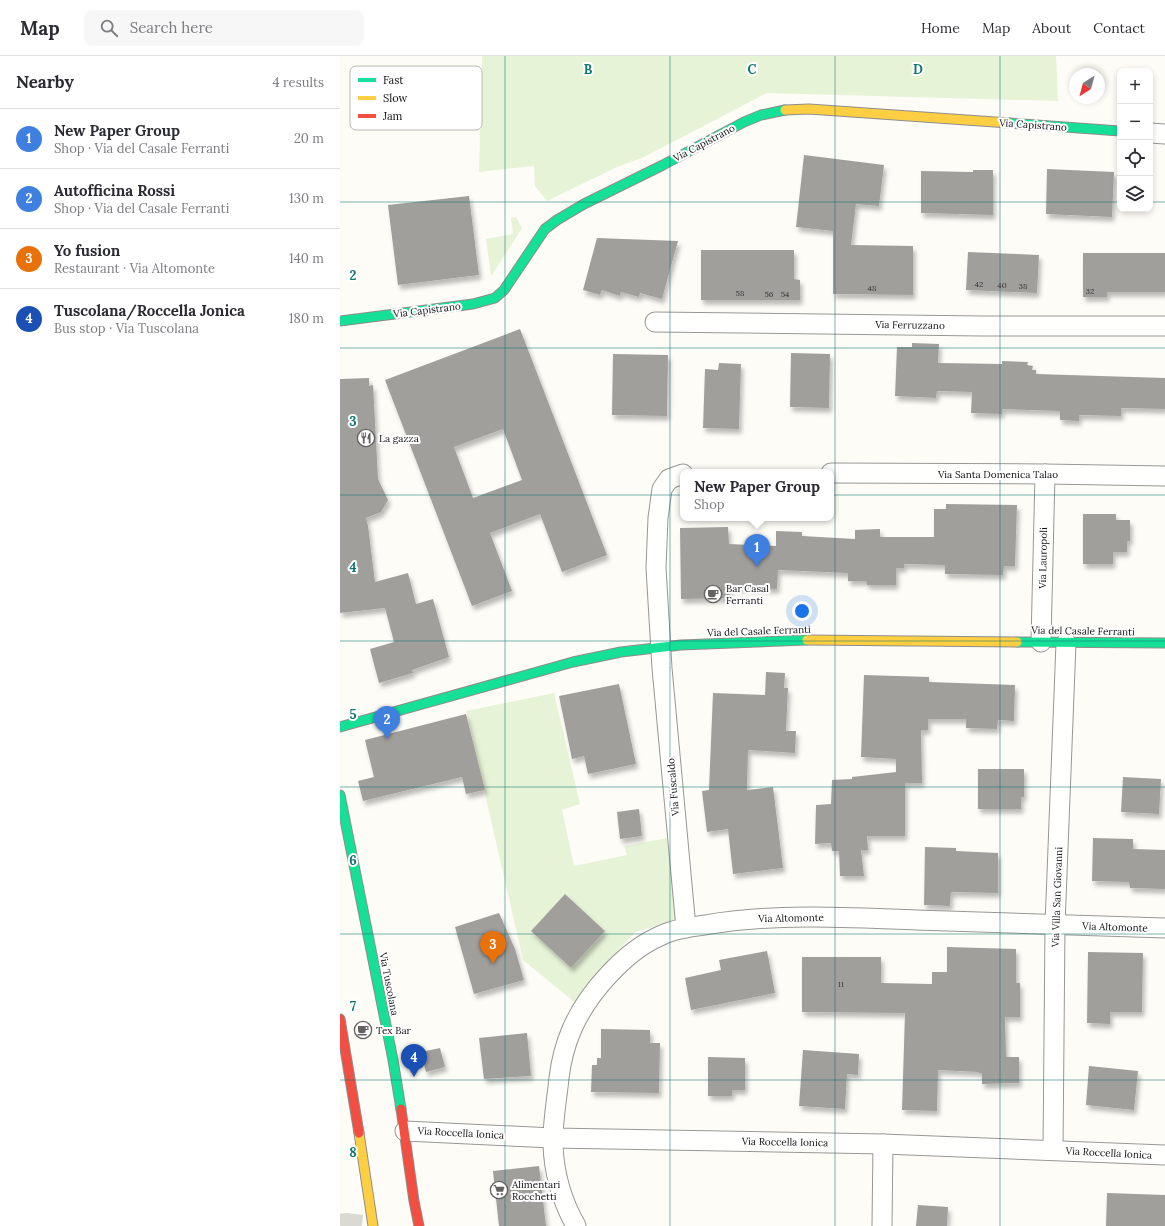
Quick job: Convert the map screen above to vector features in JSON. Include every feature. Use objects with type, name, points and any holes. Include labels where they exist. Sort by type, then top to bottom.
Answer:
[{"type":"street","name":"Via Capistrano","points":[[340,320],[468,305],[495,298],[504,290],[545,229],[554,222],[579,207],[654,170],[742,123],[776,111],[809,109],[1117,131]]},
{"type":"street","points":[[1153,133],[1165,134]]},
{"type":"street","name":"Via Ferruzzano","points":[[655,322],[982,326],[1165,326]]},
{"type":"street","name":"Via Santa Domenica Talao","points":[[834,474],[1045,474],[1165,476]]},
{"type":"street","name":"Via Lauropoli","points":[[1041,642],[1045,474]]},
{"type":"street","points":[[661,646],[656,568],[660,496],[662,490],[670,479],[680,475]]},
{"type":"street","name":"Via del Casale Ferranti","points":[[340,727],[573,662],[621,652],[661,646],[800,640],[1165,644]]},
{"type":"street","name":"Via Villa San Giovanni","points":[[1053,1150],[1055,925],[1066,643]]},
{"type":"street","name":"Via Fuscaldo","points":[[661,646],[686,928]]},
{"type":"street","name":"Via Tuscolana","points":[[340,795],[393,1060],[419,1226]]},
{"type":"street","name":"Via Altomonte","points":[[576,1226],[563,1198],[558,1180],[553,1138],[563,1054],[572,1030],[589,999],[623,960],[657,937],[676,930],[722,922],[800,917],[1165,928]]},
{"type":"street","points":[[340,1019],[373,1226]]},
{"type":"street","name":"Via Roccella Ionica","points":[[405,1131],[553,1138],[883,1144],[1165,1155]]},
{"type":"street","points":[[882,1226],[883,1144]]},
{"type":"green space","points":[[482,56],[1056,56],[1058,101],[767,93],[644,157],[617,167],[547,201],[535,186],[534,166],[479,172],[480,130],[482,130]]},
{"type":"green space","points":[[516,217],[522,228],[491,275],[486,239],[513,234],[511,218]]},
{"type":"green space","points":[[554,693],[580,804],[562,810],[574,866],[627,855],[624,846],[667,838],[678,920],[635,932],[615,954],[578,1005],[523,960],[466,711]],"holes":[[[565,894],[605,931],[571,968],[531,931]]]},
{"type":"building","points":[[804,155],[884,165],[879,206],[856,204],[851,245],[913,246],[913,295],[833,294],[833,231],[796,227]]},
{"type":"building","points":[[1047,169],[1114,172],[1112,217],[1046,214]]},
{"type":"building","points":[[973,170],[993,170],[993,215],[921,213],[921,171],[973,172]]},
{"type":"building","points":[[469,196],[479,275],[398,285],[388,205]]},
{"type":"building","points":[[597,238],[678,241],[662,299],[640,293],[639,297],[621,292],[620,296],[602,290],[600,295],[583,290]]},
{"type":"building","points":[[701,250],[794,250],[794,279],[800,280],[800,300],[701,300]]},
{"type":"building","points":[[968,252],[1039,255],[1037,293],[966,290]]},
{"type":"building","points":[[1083,253],[1165,253],[1165,292],[1107,292],[1107,297],[1083,297]]},
{"type":"building","points":[[520,329],[607,555],[562,572],[540,514],[490,533],[512,591],[472,606],[385,380]],"holes":[[[503,429],[522,480],[473,498],[454,447]]]},
{"type":"building","points":[[912,343],[939,344],[938,363],[1002,364],[1002,361],[1028,362],[1027,365],[1033,366],[1032,370],[1036,370],[1036,374],[1165,378],[1165,409],[1121,408],[1121,416],[1079,415],[1079,421],[1060,420],[1060,411],[1002,409],[1002,414],[971,413],[972,392],[937,391],[936,398],[895,396],[897,347],[912,347]]},
{"type":"building","points":[[791,353],[830,354],[829,408],[790,407]]},
{"type":"building","points":[[613,354],[668,355],[667,416],[612,415]]},
{"type":"building","points":[[719,363],[741,364],[739,429],[703,428],[705,369],[718,370]]},
{"type":"building","points":[[369,378],[369,386],[373,385],[378,479],[388,500],[381,512],[366,518],[375,582],[408,573],[416,604],[433,599],[449,657],[412,670],[413,673],[379,683],[370,649],[394,642],[385,608],[340,613],[340,379]]},
{"type":"building","points":[[946,504],[1017,505],[1015,566],[1004,566],[1003,575],[945,574],[945,565],[904,564],[904,568],[896,568],[896,585],[867,585],[866,581],[848,581],[848,573],[778,570],[777,589],[729,587],[730,598],[681,599],[680,528],[728,527],[729,544],[776,546],[776,531],[802,532],[802,536],[855,539],[855,530],[880,529],[880,537],[934,537],[934,509],[946,509]]},
{"type":"building","points":[[1083,514],[1116,514],[1116,520],[1130,520],[1130,541],[1127,541],[1127,552],[1113,552],[1113,564],[1083,564]]},
{"type":"building","points":[[766,672],[785,673],[784,688],[788,688],[786,731],[796,731],[795,753],[748,750],[747,790],[773,787],[783,868],[733,874],[728,829],[707,832],[702,791],[709,790],[713,693],[765,695]]},
{"type":"building","points":[[864,675],[929,677],[929,682],[1015,685],[1014,721],[998,720],[997,729],[966,728],[966,719],[928,719],[928,730],[921,730],[922,783],[905,783],[905,836],[867,836],[868,850],[861,850],[864,876],[840,876],[839,851],[832,851],[831,843],[815,844],[816,805],[831,804],[832,780],[852,779],[852,777],[896,772],[896,759],[861,757]]},
{"type":"building","points":[[619,684],[636,764],[588,774],[584,756],[572,759],[559,696]]},
{"type":"building","points":[[466,714],[485,790],[466,794],[462,777],[363,801],[358,781],[374,777],[365,740]]},
{"type":"building","points":[[978,769],[1024,769],[1024,797],[1021,797],[1021,809],[978,809]]},
{"type":"building","points":[[1123,777],[1161,779],[1159,814],[1121,812]]},
{"type":"building","points":[[639,809],[642,836],[620,839],[617,812]]},
{"type":"building","points":[[1093,838],[1133,839],[1133,849],[1165,850],[1165,889],[1130,888],[1129,882],[1092,881]]},
{"type":"building","points":[[925,847],[956,848],[956,851],[998,853],[998,893],[951,892],[950,906],[924,905]]},
{"type":"building","points":[[565,894],[605,931],[571,968],[531,931]]},
{"type":"building","points":[[499,913],[515,949],[524,980],[474,994],[455,927]]},
{"type":"building","points":[[947,947],[1016,949],[1016,983],[1020,983],[1020,1017],[1005,1017],[1006,1057],[1019,1057],[1019,1083],[982,1084],[982,1073],[979,1072],[938,1070],[937,1111],[902,1110],[905,1013],[802,1012],[802,957],[881,957],[881,983],[932,984],[932,972],[947,972]]},
{"type":"building","points":[[767,951],[775,993],[691,1010],[685,978],[721,970],[719,960]]},
{"type":"building","points":[[1088,952],[1143,953],[1142,1012],[1110,1012],[1110,1024],[1087,1023]]},
{"type":"building","points":[[601,1029],[650,1030],[650,1043],[660,1043],[659,1093],[591,1092],[592,1065],[597,1065],[597,1058],[601,1058]]},
{"type":"building","points":[[527,1033],[531,1076],[484,1079],[479,1038]]},
{"type":"building","points":[[440,1048],[445,1067],[426,1072],[421,1052]]},
{"type":"building","points":[[803,1050],[859,1054],[858,1075],[847,1074],[845,1109],[799,1106]]},
{"type":"building","points":[[708,1057],[745,1058],[745,1090],[732,1090],[732,1096],[708,1096]]},
{"type":"building","points":[[1089,1066],[1138,1071],[1134,1110],[1086,1105]]},
{"type":"building","points":[[539,1166],[546,1226],[499,1226],[493,1171]]},
{"type":"building","points":[[1107,1193],[1165,1195],[1165,1226],[1106,1226]]},
{"type":"building","points":[[918,1205],[948,1207],[947,1226],[916,1226]]},
{"type":"tunnel","points":[[340,1225],[346,1224],[362,1226]]},
{"type":"traffic: fast","points":[[340,321],[473,304],[495,298],[504,290],[545,229],[557,220],[584,204],[663,165],[744,122],[761,115],[785,110]]},
{"type":"traffic: fast","points":[[1009,123],[1117,131]]},
{"type":"traffic: fast","points":[[340,727],[573,662],[621,652],[681,645],[807,640]]},
{"type":"traffic: fast","points":[[1017,642],[1165,643]]},
{"type":"traffic: fast","points":[[340,795],[393,1060],[401,1109]]},
{"type":"traffic: slow","points":[[785,110],[809,109],[1009,123]]},
{"type":"traffic: slow","points":[[807,640],[1017,642]]},
{"type":"traffic: slow","points":[[359,1133],[373,1226]]},
{"type":"traffic: jam","points":[[340,1019],[359,1133]]},
{"type":"traffic: jam","points":[[401,1109],[419,1226]]},
{"type":"place","name":"La gazza","points":[[366,438]]},
{"type":"place","name":"New Paper Group","points":[[757,567]]},
{"type":"place","name":"Bar Casal Ferranti","points":[[713,594]]},
{"type":"place","name":"Autofficina Rossi","points":[[387,739]]},
{"type":"place","name":"Yo fusion","points":[[493,964]]},
{"type":"place","name":"Tex Bar","points":[[363,1030]]},
{"type":"place","name":"Tuscolana/Roccella Jonica","points":[[414,1077]]},
{"type":"place","name":"Alimentari Rocchetti","points":[[499,1190]]}]
